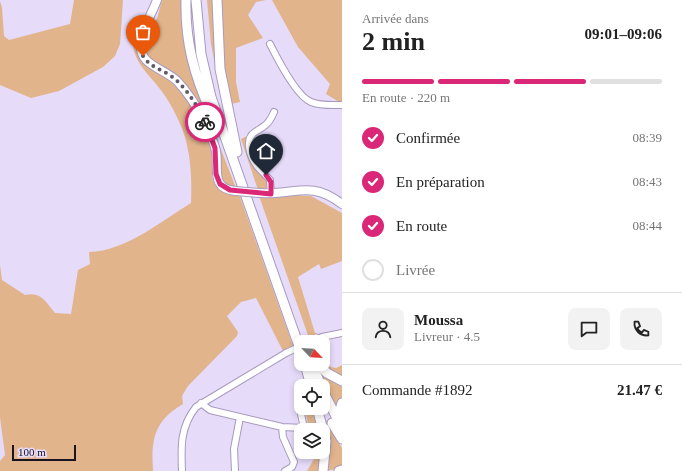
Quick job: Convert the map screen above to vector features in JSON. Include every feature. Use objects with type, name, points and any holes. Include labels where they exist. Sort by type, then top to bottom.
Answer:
[{"type":"highway","points":[[186,0],[187,40],[194,71],[235,157]]},
{"type":"highway","points":[[196,0],[199,38],[204,70],[216,110],[303,335]]},
{"type":"highway","points":[[202,0],[204,34],[213,82],[235,157],[295,335]]},
{"type":"highway","points":[[217,0],[220,69],[235,157]]},
{"type":"highway","points":[[325,371],[342,381]]},
{"type":"highway","points":[[342,403],[340,410],[342,418]]},
{"type":"highway","points":[[330,405],[342,428]]},
{"type":"highway","points":[[319,415],[326,441],[324,471]]},
{"type":"highway","points":[[328,415],[342,439]]},
{"type":"main road","points":[[157,0],[142,35],[142,53],[150,64],[170,75],[197,108],[215,148],[217,180],[225,188],[236,191],[271,194],[310,190],[326,194],[342,204]]},
{"type":"street","points":[[270,44],[296,88],[304,98],[319,104],[342,105]]},
{"type":"street","points":[[271,194],[270,180],[255,164],[250,153],[249,142],[251,135],[268,124],[274,112]]},
{"type":"street","points":[[330,336],[342,333]]},
{"type":"street","points":[[182,471],[181,441],[190,415],[201,403],[294,349]]},
{"type":"street","points":[[201,403],[208,409],[282,427],[304,428],[301,415]]},
{"type":"street","points":[[234,471],[235,442],[240,417]]},
{"type":"street","points":[[282,427],[284,437],[294,462],[293,466],[285,471]]},
{"type":"shaded area","points":[[74,0],[123,0],[120,44],[115,56],[103,67],[59,91],[31,98],[0,85],[0,1],[4,36],[9,40],[70,24]]},
{"type":"shaded area","points":[[162,0],[183,0],[188,60],[192,75],[236,188],[227,184],[221,177],[220,154],[175,74],[164,67],[158,67],[147,57],[143,42],[150,25],[157,19]]},
{"type":"shaded area","points":[[207,0],[215,0],[218,80],[211,44]]},
{"type":"shaded area","points":[[220,0],[266,0],[256,2],[248,15],[263,38],[236,48],[236,82],[240,102],[231,104],[224,72]]},
{"type":"shaded area","points":[[272,0],[342,0],[342,102],[339,102],[326,94],[330,84],[298,47]]},
{"type":"shaded area","points":[[136,24],[140,24],[138,32],[138,49],[172,83],[192,107],[207,134],[213,154],[212,178],[216,186],[221,190],[239,194],[293,346],[283,351],[256,298],[241,302],[227,316],[238,332],[237,336],[188,386],[182,396],[183,404],[173,410],[160,424],[154,440],[153,471],[0,471],[0,461],[5,455],[0,417],[0,265],[2,280],[25,295],[31,294],[43,298],[55,313],[71,314],[78,270],[90,264],[89,252],[116,247],[129,241],[155,227],[191,203],[190,167],[186,140],[179,121],[169,102],[137,59],[134,52],[133,43]]},
{"type":"shaded area","points":[[247,136],[247,144],[267,180],[267,187],[264,190],[258,190],[241,139]]},
{"type":"shaded area","points":[[290,195],[311,196],[342,213],[342,261],[321,269],[319,264],[298,277],[315,333],[318,333],[314,335],[308,335],[259,196],[272,197]]},
{"type":"shaded area","points":[[342,365],[342,377],[330,371],[330,366],[336,368]]},
{"type":"shaded area","points":[[320,372],[342,383],[342,399],[337,410],[330,394],[330,379],[323,379]]},
{"type":"shaded area","points":[[306,415],[315,415],[318,423],[308,423]]},
{"type":"shaded area","points":[[320,415],[323,415],[328,423],[320,423]]},
{"type":"shaded area","points":[[330,427],[342,448],[342,468],[325,471],[324,459],[330,459]]},
{"type":"shaded area","points":[[314,459],[322,459],[320,471],[307,471]]},
{"type":"way so far","points":[[143,56],[147,62],[170,75],[178,83],[197,108],[205,122]]},
{"type":"route","points":[[205,122],[216,151],[216,177],[222,186],[230,190],[271,194],[271,182],[266,175]]}]
